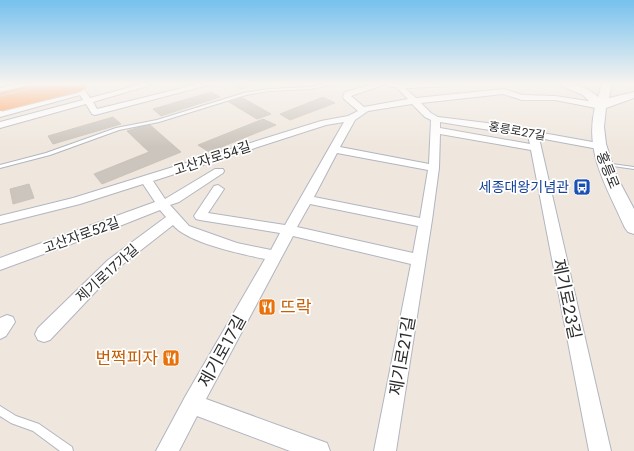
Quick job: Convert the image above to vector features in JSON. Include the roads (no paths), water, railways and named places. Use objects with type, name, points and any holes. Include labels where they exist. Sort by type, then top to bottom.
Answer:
[{"type":"highway","points":[[0,110],[23,105]]},
{"type":"main road","name":"홍릉로","points":[[601,106],[597,121],[598,146],[603,163],[634,228]]},
{"type":"street","points":[[0,110],[2,125],[51,105]]},
{"type":"street","points":[[91,105],[95,112],[123,105]]},
{"type":"street","points":[[351,105],[357,114]]},
{"type":"street","name":"고산자로54길","points":[[0,220],[76,201],[386,105]]},
{"type":"street","points":[[418,105],[436,124],[534,141]]},
{"type":"street","name":"고산자로54길","points":[[596,105],[601,106]]},
{"type":"street","name":"제기로17길","points":[[166,451],[333,149],[357,114]]},
{"type":"street","name":"제기로21길","points":[[385,451],[434,168],[436,124]]},
{"type":"street","name":"홍릉로27길","points":[[534,141],[598,146]]},
{"type":"street","name":"제기로23길","points":[[534,141],[600,451]]},
{"type":"street","points":[[333,149],[434,168]]},
{"type":"street","name":"고산자로52길","points":[[0,264],[107,226],[175,199],[219,171]]},
{"type":"street","points":[[146,180],[162,204],[184,229],[235,248],[274,256]]},
{"type":"street","points":[[218,189],[200,216],[288,230],[419,260]]},
{"type":"street","points":[[306,199],[425,223]]},
{"type":"street","name":"제기로17가길","points":[[44,334],[114,264],[175,217]]},
{"type":"street","points":[[192,404],[319,451]]},
{"type":"lane","points":[[0,167],[43,156],[118,129],[168,118],[210,105]]},
{"type":"lane","points":[[603,163],[634,168]]},
{"type":"lane","points":[[0,411],[14,420],[36,427],[68,451]]},
{"type":"place","name":"세종대왕기념관","points":[[582,187]]},
{"type":"place","name":"뜨락","points":[[267,307]]},
{"type":"place","name":"번쩍피자","points":[[171,358]]}]
